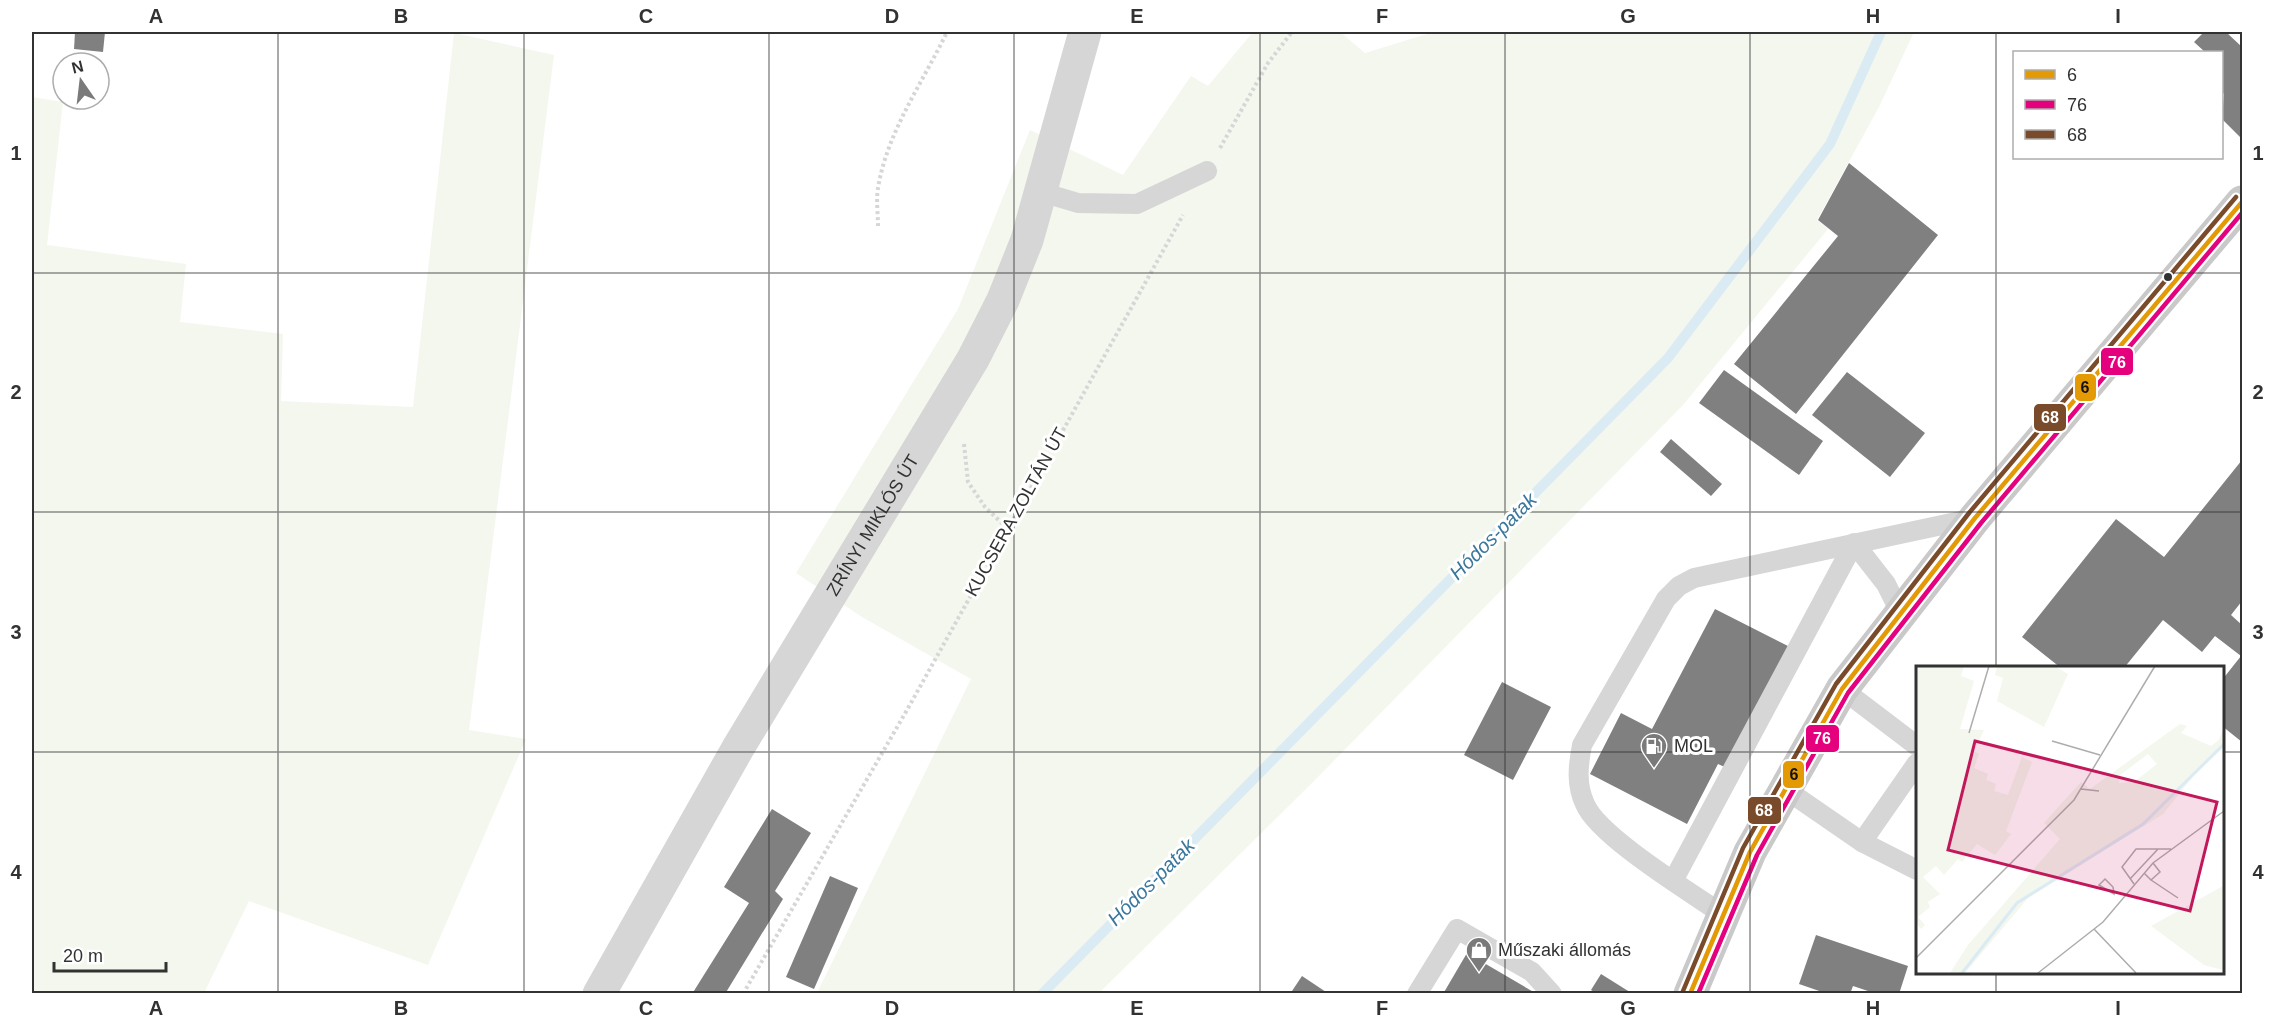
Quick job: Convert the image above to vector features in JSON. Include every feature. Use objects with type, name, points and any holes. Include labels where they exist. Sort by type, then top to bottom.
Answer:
[{"type":"main road","points":[[1690,993],[1750,852],[1842,688],[1975,518],[2242,202]]},
{"type":"street","name":"ZRÍNYI MIKLÓS ÚT","points":[[599,993],[738,748],[972,360],[1003,300],[1027,240],[1084,32]]},
{"type":"lane","points":[[1041,192],[1078,203],[1137,204],[1207,171]]},
{"type":"lane","points":[[1722,914],[1603,829],[1586,807],[1579,788],[1578,765],[1582,745],[1666,599],[1679,586],[1694,578],[1975,518]]},
{"type":"lane","points":[[1854,543],[1886,584],[1900,612]]},
{"type":"lane","points":[[1673,881],[1854,543]]},
{"type":"lane","points":[[1842,688],[1916,745]]},
{"type":"lane","points":[[1862,842],[1916,764]]},
{"type":"lane","points":[[1785,789],[1862,842],[1916,869]]},
{"type":"lane","points":[[1417,993],[1457,928],[1532,972],[1552,993]]},
{"type":"path","points":[[878,226],[878,189],[889,152],[901,121],[947,32]]},
{"type":"path","name":"KUCSERA ZOLTÁN ÚT","points":[[743,993],[907,710],[1268,63],[1292,32]]},
{"type":"path","points":[[964,436],[968,482],[985,507],[1007,528]]},
{"type":"shaded area","points":[[1253,32],[1340,32],[1365,53],[1434,32],[1914,32],[1879,107],[1817,220],[1828,229],[1683,405],[1313,782],[1099,993],[817,993],[971,679],[862,617],[796,573],[958,309],[1030,130],[1123,175],[1191,76],[1208,86]]},
{"type":"shaded area","points":[[454,33],[554,55],[469,730],[526,739],[428,965],[249,901],[204,993],[32,993],[32,97],[51,100],[51,111],[62,111],[47,245],[186,264],[180,322],[283,334],[281,401],[413,407]]},
{"type":"building","points":[[75,32],[105,32],[103,51],[74,49]]},
{"type":"building","points":[[2204,32],[2226,32],[2242,47],[2242,139],[2223,120],[2223,51],[2204,51],[2194,42]]},
{"type":"building","points":[[1849,163],[1938,235],[1796,414],[1734,364],[1838,236],[1818,220]]},
{"type":"building","points":[[1724,370],[1823,441],[1799,475],[1699,403]]},
{"type":"building","points":[[1847,372],[1925,433],[1890,477],[1812,415]]},
{"type":"building","points":[[1671,439],[1722,484],[1711,496],[1660,452]]},
{"type":"building","points":[[2242,460],[2242,601],[2231,615],[2242,625],[2242,742],[2223,727],[2223,679],[2241,656],[2215,636],[2202,652],[2163,620],[2126,666],[2058,666],[2022,637],[2116,519],[2164,557]]},
{"type":"building","points":[[1715,609],[1792,648],[1729,769],[1718,764],[1687,824],[1590,774],[1621,713],[1652,729]]},
{"type":"building","points":[[1502,682],[1551,707],[1513,780],[1464,755]]},
{"type":"building","points":[[772,809],[811,833],[775,891],[783,899],[725,994],[692,994],[749,903],[724,887]]},
{"type":"building","points":[[830,876],[858,888],[814,989],[786,977]]},
{"type":"building","points":[[1816,935],[1908,966],[1899,994],[1877,994],[1853,986],[1850,994],[1828,994],[1799,984]]},
{"type":"building","name":"Műszaki állomás","points":[[1467,953],[1537,994],[1443,994]]},
{"type":"building","points":[[1601,974],[1633,994],[1597,994],[1591,990]]},
{"type":"building","points":[[1302,976],[1329,994],[1290,994]]},
{"type":"waterway","name":"Hódos-patak","points":[[1042,994],[1668,358],[1830,144],[1881,32]]},
{"type":"transit line","name":"68","points":[[1683,991],[1743,848],[1836,684],[1969,513],[2236,197]]},
{"type":"transit line","name":"6","points":[[1690,994],[1750,852],[1842,689],[1975,518],[2242,202]]},
{"type":"transit line","name":"76","points":[[1698,994],[1757,855],[1848,693],[1981,523],[2242,213]]},
{"type":"place","name":"MOL","points":[[1654,769]]},
{"type":"place","name":"Műszaki állomás","points":[[1479,973]]}]
